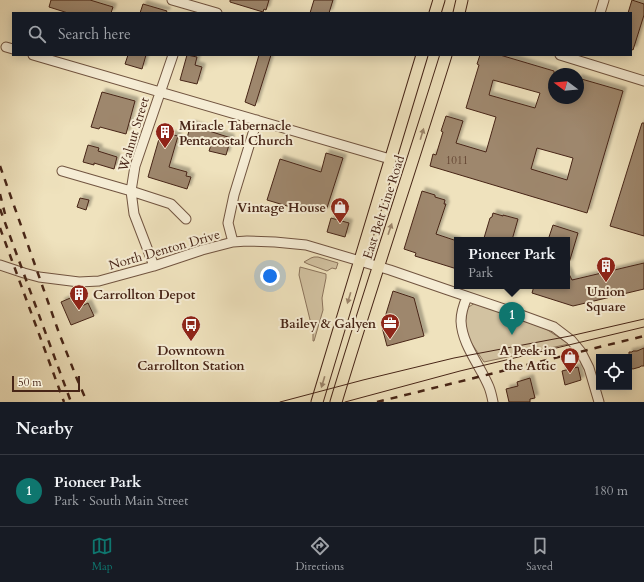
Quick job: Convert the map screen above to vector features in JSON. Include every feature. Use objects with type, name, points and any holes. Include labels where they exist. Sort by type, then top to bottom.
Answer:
[{"type":"main road","points":[[436,12],[439,0]]},
{"type":"main road","points":[[459,12],[462,0]]},
{"type":"main road","name":"East Belt Line Road","points":[[317,402],[422,56]]},
{"type":"main road","name":"East Belt Line Road","points":[[336,402],[446,56]]},
{"type":"street","points":[[172,0],[213,12]]},
{"type":"street","points":[[600,12],[604,0]]},
{"type":"street","points":[[36,56],[390,159]]},
{"type":"street","name":"Walnut Street","points":[[154,266],[134,214],[131,191],[135,166],[173,56]]},
{"type":"street","points":[[566,56],[586,59],[644,81]]},
{"type":"street","points":[[233,242],[228,223],[234,195],[257,120]]},
{"type":"street","points":[[62,171],[171,204],[186,219]]},
{"type":"street","name":"North Denton Drive","points":[[0,265],[33,276],[79,282],[99,281],[233,242],[275,242],[306,245],[378,266],[510,311],[548,325],[562,332],[581,352],[589,368],[599,402]]},
{"type":"street","points":[[467,297],[461,320],[462,332],[466,343],[489,387],[493,402]]},
{"type":"shaded area","points":[[314,257],[338,263],[336,269],[332,268],[327,271],[304,262]]},
{"type":"shaded area","points":[[300,267],[326,274],[322,298],[323,310],[314,341],[299,275]]},
{"type":"shaded area","points":[[475,303],[546,329],[569,344],[484,362],[470,341],[465,326],[467,308]]},
{"type":"building","points":[[51,0],[90,0],[113,7],[111,12],[65,12],[49,7]]},
{"type":"building","points":[[230,0],[269,0],[266,10],[264,9],[263,12],[230,2]]},
{"type":"building","points":[[314,0],[333,0],[329,12],[310,12]]},
{"type":"building","points":[[632,0],[644,4],[644,15],[633,50],[632,12],[628,12]]},
{"type":"building","points":[[143,4],[167,11],[166,12],[140,12]]},
{"type":"building","points":[[128,56],[146,56],[142,69],[125,64]]},
{"type":"building","points":[[187,56],[197,57],[195,65],[202,67],[197,84],[180,80]]},
{"type":"building","points":[[259,56],[271,56],[255,106],[245,102]]},
{"type":"building","points":[[480,56],[503,56],[548,69],[548,104],[584,104],[584,80],[623,91],[587,213],[430,166],[433,154],[436,155],[446,116],[463,121],[456,143],[486,152],[496,117],[466,108],[479,65],[477,64]],"holes":[[[493,80],[540,93],[535,108],[489,95]],[[537,148],[573,158],[567,180],[531,169]]]},
{"type":"building","points":[[102,92],[135,101],[126,134],[100,127],[99,129],[91,127]]},
{"type":"building","points":[[642,123],[644,123],[644,236],[610,226]]},
{"type":"building","points":[[191,124],[231,138],[226,155],[209,151],[211,145],[187,138]]},
{"type":"building","points":[[161,132],[178,136],[169,167],[187,172],[186,176],[191,177],[187,189],[148,177]]},
{"type":"building","points":[[88,145],[99,148],[98,151],[117,157],[114,169],[94,163],[94,165],[83,162]]},
{"type":"building","points":[[326,153],[343,158],[326,211],[309,206],[307,212],[267,200],[280,159],[321,172]]},
{"type":"building","points":[[422,191],[445,200],[444,204],[446,204],[436,234],[454,240],[454,268],[415,256],[416,253],[404,249]]},
{"type":"building","points":[[80,198],[89,200],[86,210],[77,207]]},
{"type":"building","points":[[493,213],[518,219],[513,237],[484,237],[490,218],[492,217]]},
{"type":"building","points":[[331,218],[349,223],[345,237],[327,232]]},
{"type":"building","name":"Union Square","points":[[553,225],[578,233],[570,260],[570,237],[549,237]]},
{"type":"building","name":"Union Square","points":[[644,263],[644,289],[573,306],[532,293],[533,289],[570,289],[570,276],[572,280]]},
{"type":"building","points":[[393,291],[414,298],[424,336],[387,346],[382,327]]},
{"type":"building","name":"Carrollton Depot","points":[[75,296],[80,307],[88,303],[94,316],[71,325],[61,302]]},
{"type":"building","points":[[644,348],[644,366],[632,369],[632,354],[629,354],[629,352]]},
{"type":"building","points":[[578,367],[581,380],[565,385],[562,371]]},
{"type":"building","points":[[530,378],[535,398],[530,399],[530,402],[509,402],[506,389],[518,386],[517,382]]},
{"type":"tram line","points":[[280,402],[454,358],[570,336],[644,319]]},
{"type":"tram line","points":[[345,402],[460,371],[644,327]]},
{"type":"railway","points":[[0,166],[59,333],[87,402]]},
{"type":"railway","points":[[0,194],[5,214]]},
{"type":"railway","points":[[0,209],[71,402]]},
{"type":"railway","points":[[0,228],[64,402]]},
{"type":"railway","points":[[377,402],[644,336]]},
{"type":"place","name":"Miracle Tabernacle Pentacostal Church","points":[[165,149]]},
{"type":"place","name":"Vintage House","points":[[340,224]]},
{"type":"place","name":"Union Square","points":[[606,283]]},
{"type":"place","name":"Carrollton Depot","points":[[79,311]]},
{"type":"place","name":"Pioneer Park","points":[[512,335]]},
{"type":"place","name":"Bailey & Galyen","points":[[390,340]]},
{"type":"place","name":"Downtown Carrollton Station","points":[[191,342]]},
{"type":"place","name":"A Peek in the Attic","points":[[570,374]]}]
